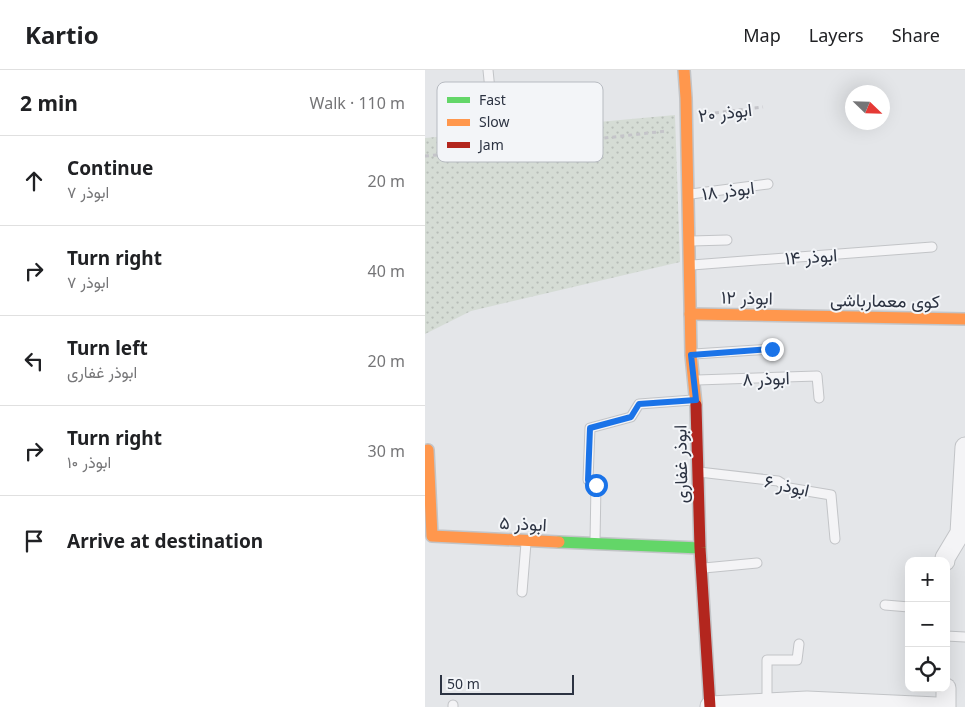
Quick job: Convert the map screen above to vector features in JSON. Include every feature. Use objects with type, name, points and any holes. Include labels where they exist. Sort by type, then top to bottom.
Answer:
[{"type":"street","name":"ابوذر غفاری","points":[[684,70],[687,123],[691,355],[696,400],[700,548],[710,706]]},
{"type":"street","name":"ابوذر ۱۲","points":[[690,314],[803,316]]},
{"type":"street","name":"کوی معمارباشی","points":[[803,316],[965,319]]},
{"type":"street","points":[[947,557],[960,533],[965,447]]},
{"type":"street","name":"ابوذر ۵","points":[[427,450],[432,536],[700,548]]},
{"type":"street","points":[[946,692],[946,707]]},
{"type":"street","points":[[710,706],[807,701],[937,707]]},
{"type":"lane","name":"ابوذر ۱۸","points":[[688,195],[769,184]]},
{"type":"lane","points":[[689,241],[727,240]]},
{"type":"lane","name":"ابوذر ۱۴","points":[[689,265],[932,247]]},
{"type":"lane","points":[[691,355],[772,349]]},
{"type":"lane","name":"ابوذر ۸","points":[[694,380],[817,376],[819,398]]},
{"type":"lane","points":[[595,544],[596,485],[588,480],[590,428],[631,417],[639,404],[696,400]]},
{"type":"lane","name":"ابوذر ۶","points":[[698,472],[778,481],[789,488],[831,495],[835,540]]},
{"type":"lane","points":[[522,592],[526,541]]},
{"type":"lane","points":[[701,568],[757,563]]},
{"type":"lane","points":[[885,606],[905,607]]},
{"type":"lane","points":[[950,636],[965,638]]},
{"type":"lane","points":[[767,703],[767,660],[797,660],[799,644]]},
{"type":"path","name":"ابوذر ۲۰","points":[[603,135],[687,123],[763,107]]},
{"type":"shaded area","points":[[675,115],[680,262],[471,311],[425,334],[425,138],[437,137],[437,162],[603,162],[603,122]]},
{"type":"traffic: fast","points":[[559,542],[700,548]]},
{"type":"traffic: slow","points":[[684,70],[691,355],[696,405]]},
{"type":"traffic: slow","points":[[690,314],[965,319]]},
{"type":"traffic: slow","points":[[428,450],[432,536],[559,542]]},
{"type":"traffic: jam","points":[[696,405],[700,548],[710,707]]},
{"type":"route","points":[[596,485],[588,480],[590,428],[631,417],[639,404],[696,400],[691,355],[772,349]]}]
